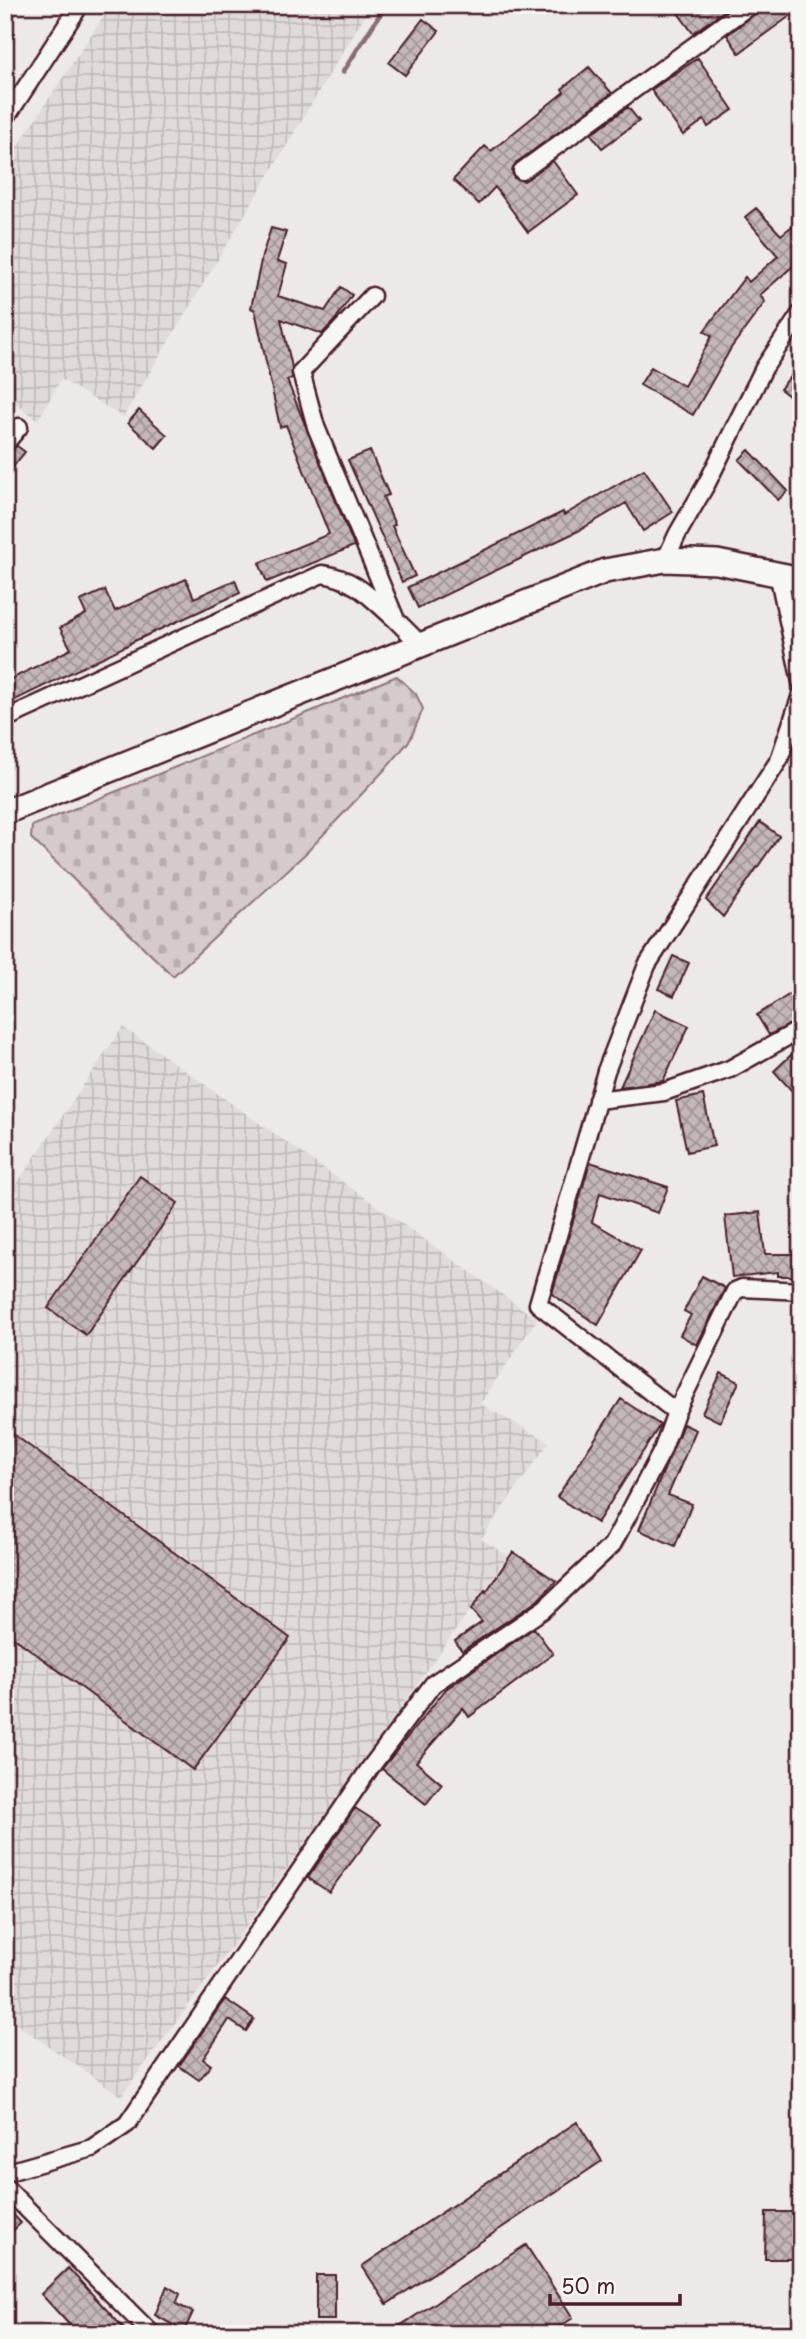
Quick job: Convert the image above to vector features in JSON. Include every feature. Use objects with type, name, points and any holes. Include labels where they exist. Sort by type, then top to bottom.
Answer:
[{"type":"main road","points":[[5,812],[604,571],[666,560],[717,562],[801,579]]},
{"type":"street","points":[[5,119],[80,5]]},
{"type":"street","points":[[522,171],[750,5]]},
{"type":"street","points":[[372,296],[301,372],[316,427],[396,620]]},
{"type":"street","points":[[666,560],[764,368],[801,313]]},
{"type":"street","points":[[5,444],[19,427]]},
{"type":"street","points":[[778,573],[801,682]]},
{"type":"street","points":[[5,719],[322,574],[340,576],[356,586],[421,645]]},
{"type":"street","points":[[676,1412],[538,1304],[597,1100],[647,965],[779,760],[801,695]]},
{"type":"street","points":[[597,1100],[664,1093],[730,1069],[801,1029]]},
{"type":"street","points":[[5,2173],[92,2148],[127,2124],[370,1768],[433,1684],[544,1609],[612,1545],[662,1451],[676,1412],[738,1289],[801,1291]]},
{"type":"street","points":[[5,2187],[152,2334]]},
{"type":"shaded area","points":[[111,5],[371,5],[123,417],[61,379],[38,420],[5,396],[5,165]]},
{"type":"shaded area","points":[[123,1027],[537,1319],[480,1404],[549,1442],[481,1539],[508,1556],[233,1945],[121,2096],[5,2016],[5,1201]]},
{"type":"green space","points":[[397,676],[416,694],[423,709],[410,740],[306,853],[173,976],[31,838],[32,826]]},
{"type":"building","points":[[672,5],[732,5],[693,33]]},
{"type":"building","points":[[760,5],[801,5],[801,8],[739,53],[727,35],[756,13]]},
{"type":"building","points":[[423,19],[439,31],[405,75],[389,63]]},
{"type":"building","points":[[698,58],[733,110],[708,127],[704,120],[683,135],[651,90]]},
{"type":"building","points":[[589,67],[612,93],[516,163],[512,171],[514,178],[524,181],[553,161],[578,195],[528,232],[495,187],[479,204],[453,180],[485,146],[491,151],[564,92],[562,89]]},
{"type":"building","points":[[628,107],[639,121],[602,148],[591,134]]},
{"type":"building","points":[[756,208],[781,235],[801,219],[801,259],[760,295],[765,302],[731,348],[693,415],[640,385],[651,367],[684,386],[712,336],[704,331],[745,277],[749,282],[778,256],[745,217]]},
{"type":"building","points":[[271,228],[286,232],[277,261],[287,264],[278,296],[325,311],[341,287],[352,295],[322,334],[281,319],[292,367],[292,378],[287,380],[354,546],[267,582],[259,563],[329,534],[286,425],[280,427],[255,310],[251,308]]},
{"type":"building","points":[[801,363],[801,405],[780,389]]},
{"type":"building","points":[[139,410],[167,435],[156,448],[128,423]]},
{"type":"building","points":[[17,446],[25,452],[5,477],[5,454]]},
{"type":"building","points":[[749,450],[788,491],[778,500],[739,460]]},
{"type":"building","points":[[370,451],[389,495],[383,497],[395,525],[392,526],[415,576],[402,582],[348,460]]},
{"type":"building","points":[[644,469],[673,512],[643,531],[626,503],[578,531],[418,608],[408,587],[563,512],[564,515]]},
{"type":"building","points":[[186,579],[194,598],[235,580],[240,593],[130,643],[5,705],[5,682],[71,649],[60,628],[86,614],[80,601],[105,590],[115,611]]},
{"type":"building","points":[[760,822],[779,836],[723,917],[706,900]]},
{"type":"building","points":[[673,956],[689,963],[674,996],[658,989]]},
{"type":"building","points":[[801,987],[801,1019],[769,1035],[757,1015]]},
{"type":"building","points":[[655,1010],[689,1026],[663,1081],[620,1087]]},
{"type":"building","points":[[793,1053],[801,1062],[801,1101],[774,1071]]},
{"type":"building","points":[[703,1095],[714,1146],[687,1152],[676,1101]]},
{"type":"building","points":[[590,1162],[668,1187],[658,1213],[600,1193],[592,1222],[641,1250],[598,1325],[552,1294]]},
{"type":"building","points":[[140,1176],[178,1203],[86,1335],[48,1308]]},
{"type":"building","points":[[760,1212],[765,1254],[801,1254],[801,1276],[778,1276],[778,1272],[732,1277],[725,1216]]},
{"type":"building","points":[[702,1276],[725,1288],[697,1345],[680,1335],[691,1315],[684,1311]]},
{"type":"building","points":[[721,1373],[739,1382],[720,1422],[702,1413]]},
{"type":"building","points":[[621,1399],[660,1425],[597,1523],[557,1497]]},
{"type":"building","points":[[683,1424],[696,1430],[668,1495],[692,1504],[675,1546],[639,1530]]},
{"type":"building","points":[[5,1428],[290,1638],[193,1770],[5,1631]]},
{"type":"building","points":[[513,1552],[556,1581],[537,1601],[462,1651],[455,1641],[482,1622],[471,1610]]},
{"type":"building","points":[[534,1628],[553,1654],[469,1717],[463,1708],[416,1762],[442,1784],[426,1804],[382,1769],[446,1689]]},
{"type":"building","points":[[355,1808],[380,1824],[329,1892],[308,1878]]},
{"type":"building","points":[[225,1999],[254,2019],[246,2031],[229,2020],[203,2059],[211,2065],[199,2080],[179,2066]]},
{"type":"building","points":[[577,2122],[602,2161],[387,2304],[362,2266]]},
{"type":"building","points":[[5,2206],[21,2223],[5,2238]]},
{"type":"building","points":[[766,2212],[801,2212],[801,2259],[765,2259]]},
{"type":"building","points":[[526,2245],[573,2318],[548,2334],[387,2334]]},
{"type":"building","points":[[68,2268],[129,2334],[90,2334],[83,2326],[76,2332],[41,2294]]},
{"type":"building","points":[[316,2275],[335,2275],[335,2320],[316,2320]]},
{"type":"building","points":[[167,2286],[180,2294],[176,2304],[193,2312],[184,2331],[155,2315]]},
{"type":"waterway","points":[[343,72],[386,5]]}]
